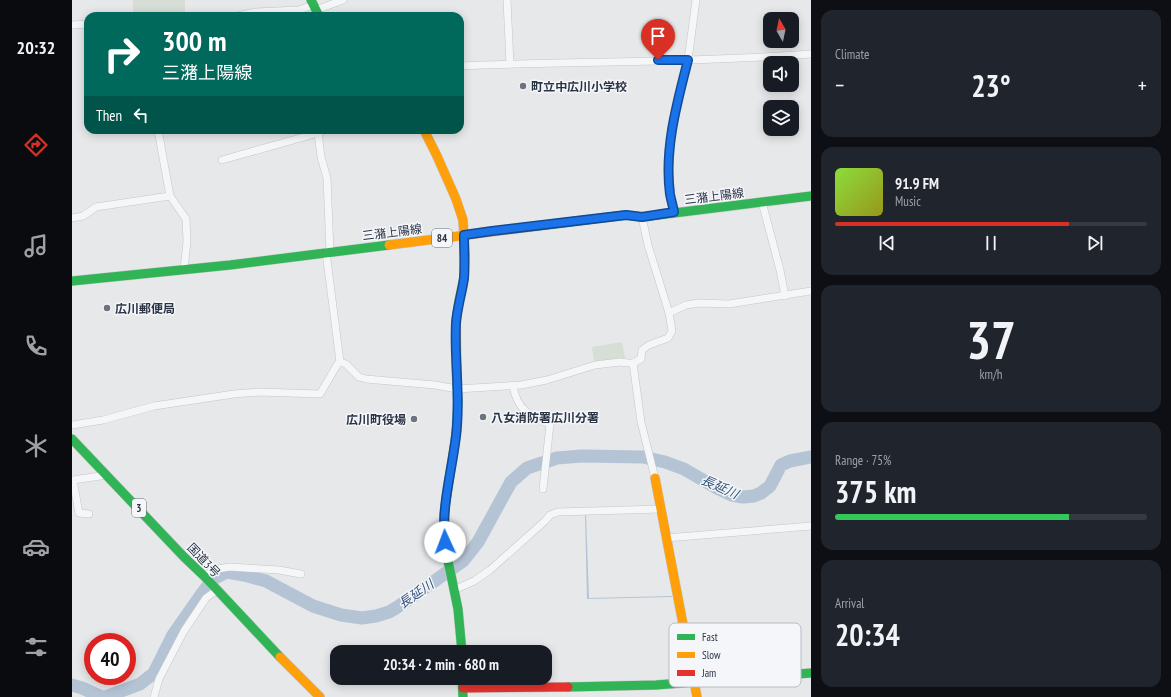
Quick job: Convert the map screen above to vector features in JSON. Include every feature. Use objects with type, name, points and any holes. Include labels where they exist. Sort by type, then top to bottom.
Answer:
[{"type":"main road","points":[[426,134],[456,199],[463,220],[465,256],[464,278],[456,323],[458,400],[456,435],[444,514],[446,551],[458,609],[461,645]]},
{"type":"main road","name":"三潴上陽線","points":[[72,281],[230,266],[492,231],[626,215],[642,217],[811,196]]},
{"type":"main road","name":"国道3号","points":[[72,439],[264,641],[320,697]]},
{"type":"main road","points":[[655,478],[683,623]]},
{"type":"main road","points":[[801,674],[811,673]]},
{"type":"main road","points":[[463,688],[601,687],[669,683]]},
{"type":"main road","points":[[695,687],[697,697]]},
{"type":"street","points":[[256,12],[315,8],[343,0]]},
{"type":"street","points":[[506,0],[510,64]]},
{"type":"street","points":[[674,212],[670,194],[668,167],[673,121],[688,60],[696,0]]},
{"type":"street","points":[[72,25],[84,24]]},
{"type":"street","points":[[464,66],[688,60],[811,54]]},
{"type":"street","points":[[159,134],[170,196],[186,218],[187,241],[184,270]]},
{"type":"street","points":[[222,160],[315,134]]},
{"type":"street","points":[[72,425],[102,420],[154,406],[234,394],[259,392],[320,394],[340,362],[328,252],[327,178],[321,157],[322,134]]},
{"type":"street","points":[[72,218],[83,216],[96,207],[170,196]]},
{"type":"street","points":[[762,202],[780,270],[785,296]]},
{"type":"street","points":[[340,362],[346,364],[359,377],[366,379],[435,385],[457,389],[521,385],[547,380],[595,366],[620,362],[633,363],[641,359],[642,350],[649,345],[668,338],[672,331],[669,313],[648,245],[642,217]]},
{"type":"street","points":[[669,313],[686,305],[699,303],[729,304],[811,291]]},
{"type":"street","points":[[633,363],[641,422],[655,478]]},
{"type":"street","points":[[513,386],[519,405],[527,413],[550,424],[543,490]]},
{"type":"street","points":[[89,514],[79,513],[74,498],[73,480],[106,475]]},
{"type":"street","points":[[454,590],[474,581],[490,570],[550,515],[558,512],[660,509]]},
{"type":"street","points":[[666,538],[811,526]]},
{"type":"street","points":[[204,577],[218,569],[229,567],[279,570],[301,574]]},
{"type":"street","points":[[154,697],[159,678],[184,631],[206,598],[216,589]]},
{"type":"shaded area","points":[[133,0],[185,0],[185,12],[133,12]]},
{"type":"shaded area","points":[[622,342],[625,358],[596,363],[594,362],[592,347]]},
{"type":"water","points":[[585,514],[589,598],[672,597],[587,599]]},
{"type":"waterway","name":"長延川","points":[[105,697],[140,684],[154,673],[173,635],[201,595],[213,579],[227,572],[266,581],[313,606],[341,615],[362,618],[389,612],[463,561],[478,542],[511,482],[527,468],[557,458],[582,456],[643,457],[665,462],[684,469],[715,487],[732,495],[743,497],[754,496],[770,486],[781,465],[790,461],[811,457]]},
{"type":"waterway","name":"長延川","points":[[72,685],[102,697]]},
{"type":"traffic: fast","points":[[311,0],[317,12]]},
{"type":"traffic: fast","points":[[538,226],[626,215],[642,217],[811,196]]},
{"type":"traffic: fast","points":[[72,281],[230,265],[389,245]]},
{"type":"traffic: fast","points":[[457,385],[458,401],[456,435],[444,514],[444,533],[446,551],[458,609],[461,645]]},
{"type":"traffic: fast","points":[[72,439],[280,657]]},
{"type":"traffic: fast","points":[[801,674],[811,673]]},
{"type":"traffic: fast","points":[[568,687],[669,684]]},
{"type":"traffic: fast","points":[[462,685],[463,697]]},
{"type":"traffic: slow","points":[[426,134],[456,199],[463,220],[465,256],[464,278],[456,323],[457,385]]},
{"type":"traffic: slow","points":[[389,245],[538,226]]},
{"type":"traffic: slow","points":[[655,478],[683,623]]},
{"type":"traffic: slow","points":[[280,657],[320,697]]},
{"type":"traffic: slow","points":[[695,687],[697,697]]},
{"type":"traffic: jam","points":[[463,688],[568,687]]},
{"type":"place","name":"町立中広川小学校","points":[[523,86]]},
{"type":"place","name":"広川郵便局","points":[[107,308]]},
{"type":"place","name":"八女消防署広川分署","points":[[483,417]]},
{"type":"place","name":"広川町役場","points":[[414,419]]},
{"type":"route","points":[[445,542],[444,514],[456,435],[458,400],[456,323],[464,278],[464,235],[626,215],[642,217],[674,212],[670,194],[668,167],[673,121],[688,60],[658,60]]}]
